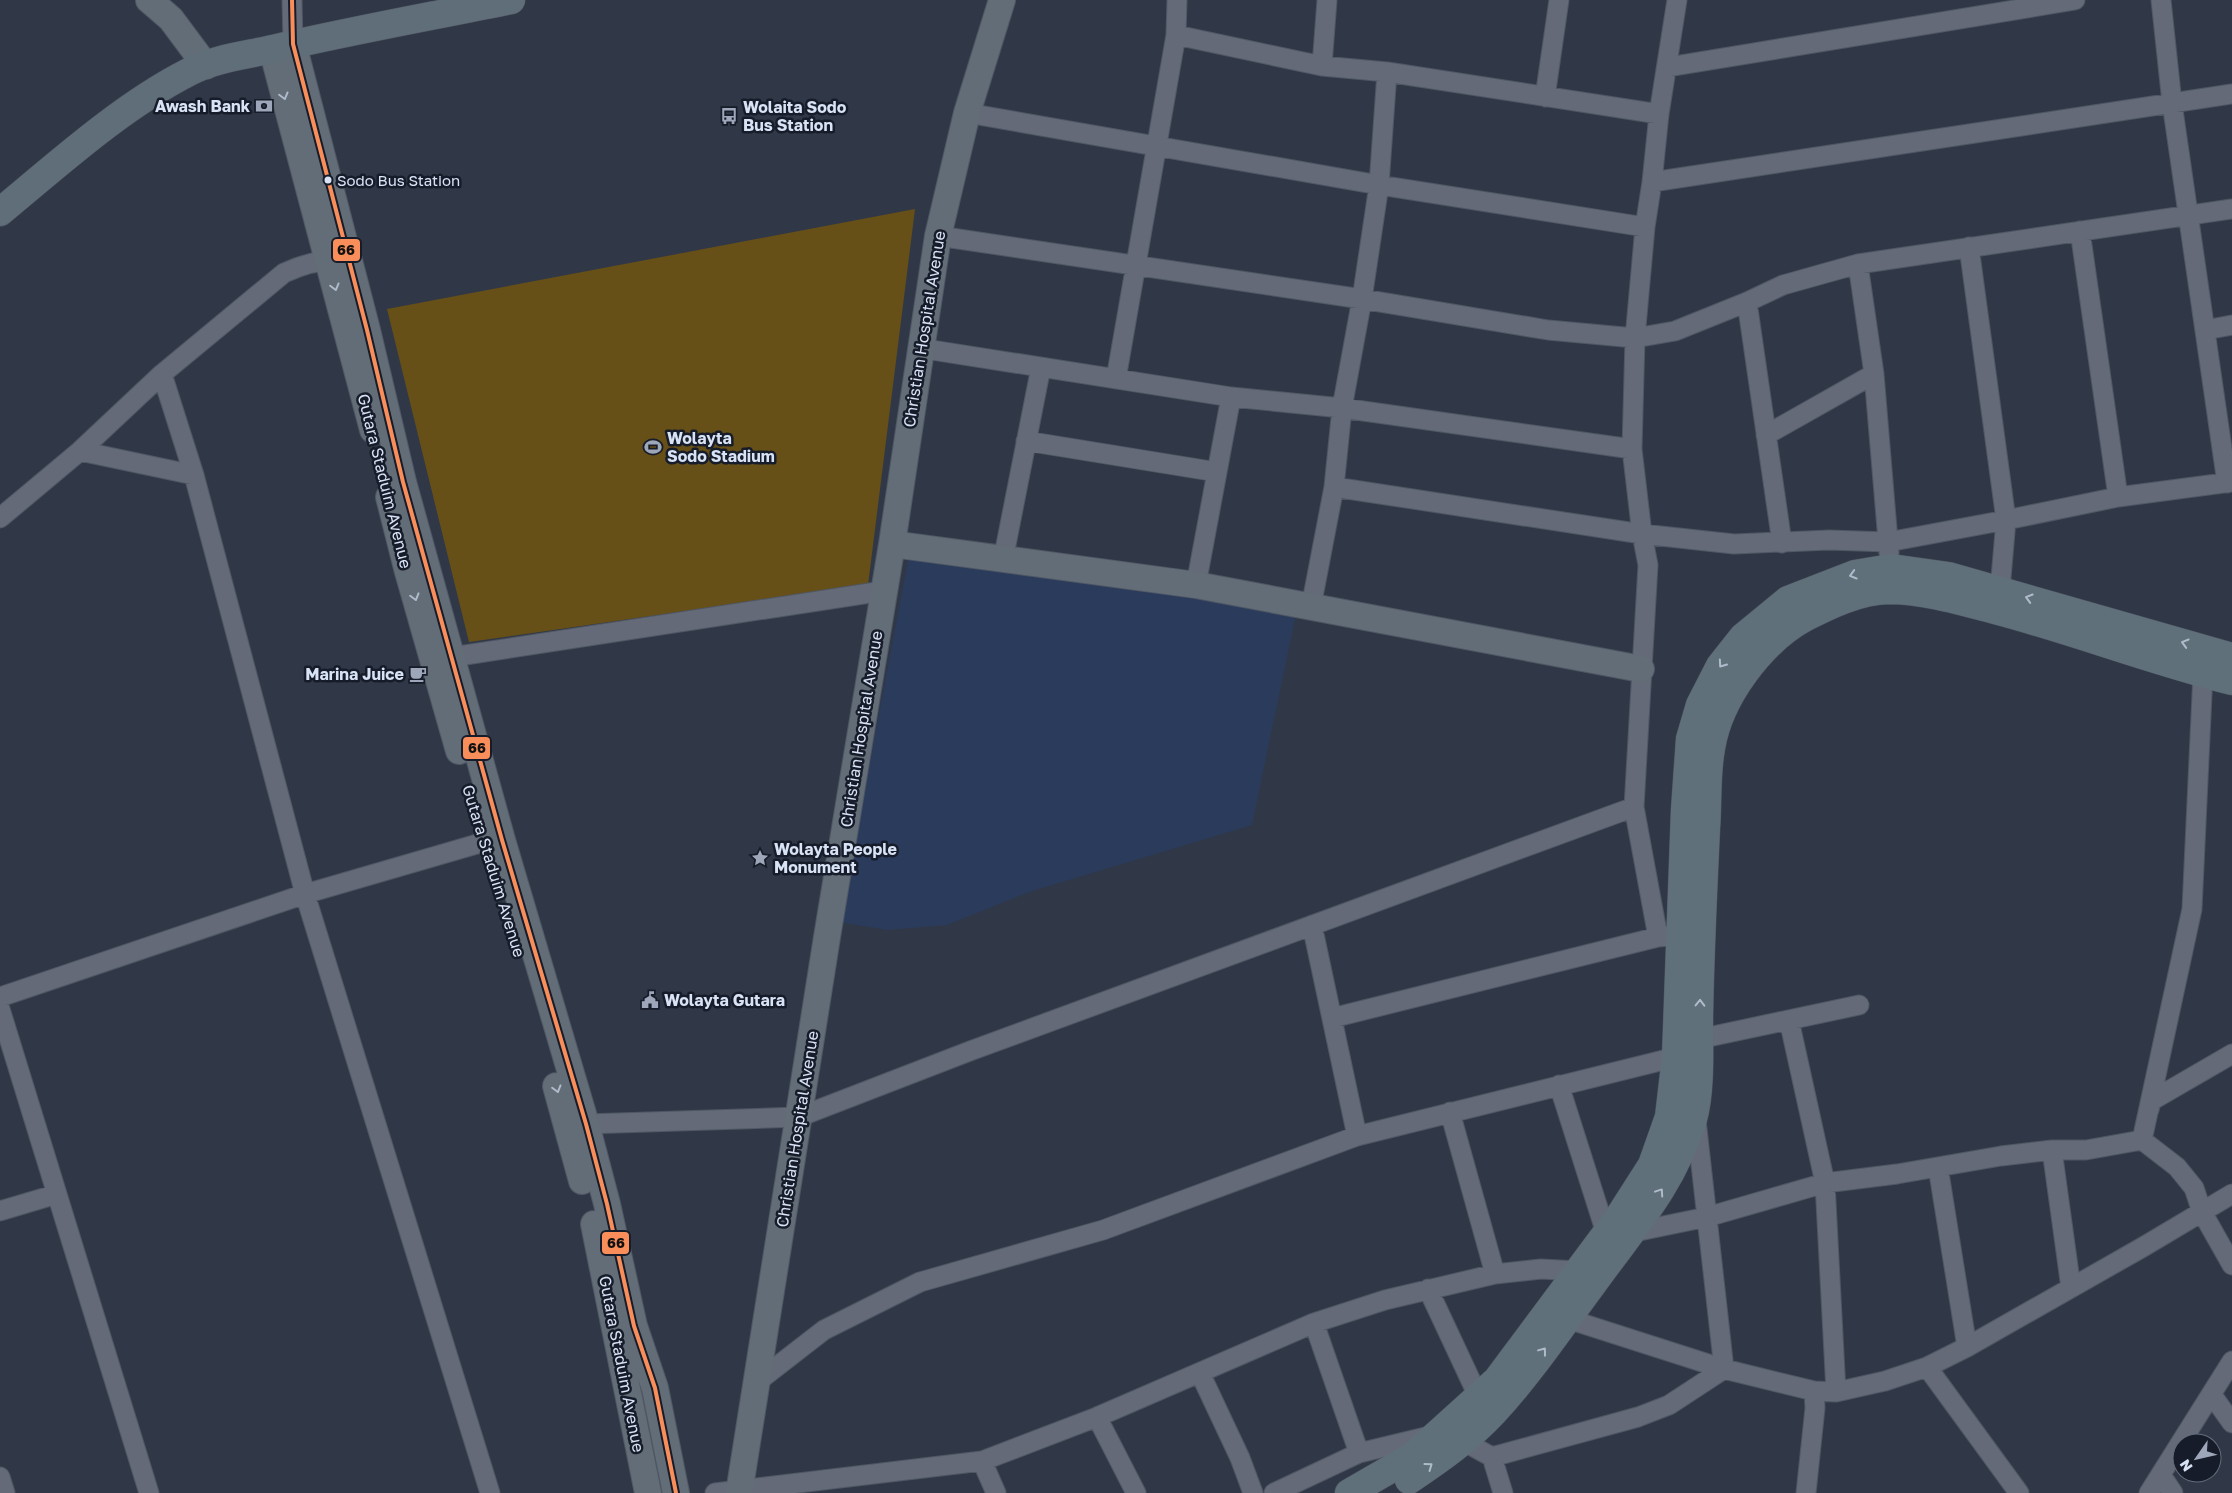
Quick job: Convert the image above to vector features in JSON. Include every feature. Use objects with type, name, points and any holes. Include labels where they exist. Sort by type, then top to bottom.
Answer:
[{"type":"highway","points":[[1890,566],[1948,597],[2033,620],[2232,681]]},
{"type":"highway","points":[[1349,1493],[1494,1412],[1568,1319],[1606,1233],[1652,1165],[1691,1051],[1700,948],[1711,747],[1724,707],[1746,670],[1780,633],[1796,622],[1832,604],[1865,593],[1890,566]]},
{"type":"highway","points":[[1389,1493],[1428,1467],[1479,1398],[1586,1277],[1634,1232],[1670,1177],[1682,1153],[1695,1113],[1691,1051],[1670,936],[1685,810],[1690,739],[1700,705],[1720,666],[1743,637],[1788,600],[1855,574],[1890,566],[1948,576],[2232,657]]},
{"type":"main road","points":[[149,0],[171,19],[206,66]]},
{"type":"main road","points":[[0,212],[46,173],[134,106],[190,71],[282,47],[511,0]]},
{"type":"main road","name":"Christian Hospital Avenue","points":[[731,1492],[758,1382],[892,544],[938,236],[967,114],[1002,0]]},
{"type":"main road","points":[[282,47],[338,260],[367,330],[403,482],[452,657],[493,841]]},
{"type":"main road","name":"Gutara Staduim Avenue","points":[[338,260],[408,572],[493,841],[519,954],[577,1127],[592,1218],[648,1493]]},
{"type":"main road","points":[[892,544],[1196,585],[1641,670]]},
{"type":"main road","points":[[577,1127],[605,1196],[634,1326],[655,1388],[676,1493]]},
{"type":"street","points":[[282,47],[292,0]]},
{"type":"street","points":[[1116,378],[1158,147],[1176,35],[1177,0]]},
{"type":"street","points":[[1322,66],[1327,0]]},
{"type":"street","points":[[1545,97],[1558,0]]},
{"type":"street","points":[[1332,1018],[1670,936],[1634,807],[1648,565],[1642,534],[1632,449],[1635,338],[1645,227],[1659,114],[1668,67],[1677,0]]},
{"type":"street","points":[[1668,67],[2075,0]]},
{"type":"street","points":[[1334,487],[1642,534],[1734,544],[1829,540],[1890,566],[2006,520],[2118,497],[2230,483],[2188,216],[2172,103],[2161,0]]},
{"type":"street","points":[[1176,35],[1322,66],[1387,72],[1659,114]]},
{"type":"street","points":[[1311,607],[1334,487],[1342,408],[1362,299],[1379,185],[1387,72]]},
{"type":"street","points":[[1652,182],[2232,94]]},
{"type":"street","points":[[967,114],[1379,185],[1645,227]]},
{"type":"street","points":[[938,236],[1362,299],[1548,330],[1635,338],[1675,331],[1747,302],[1783,285],[1858,264],[2232,209]]},
{"type":"street","points":[[2080,232],[2118,497]]},
{"type":"street","points":[[1969,247],[2006,520],[2000,590]]},
{"type":"street","points":[[0,518],[80,451],[162,374],[284,274],[295,268],[338,260]]},
{"type":"street","points":[[1858,264],[1874,374],[1890,566]]},
{"type":"street","points":[[1747,302],[1782,543]]},
{"type":"street","points":[[2205,330],[2232,325]]},
{"type":"street","points":[[920,348],[1231,397],[1342,408],[1632,449]]},
{"type":"street","points":[[1003,560],[1041,367]]},
{"type":"street","points":[[162,374],[194,475],[305,894],[490,1493]]},
{"type":"street","points":[[1766,435],[1874,374]]},
{"type":"street","points":[[1196,585],[1231,397]]},
{"type":"street","points":[[1026,441],[1217,472]]},
{"type":"street","points":[[80,451],[194,475]]},
{"type":"street","points":[[452,657],[883,591]]},
{"type":"street","points":[[2142,1140],[2192,909],[2203,673]]},
{"type":"street","points":[[577,1127],[799,1117],[979,1047],[1634,807]]},
{"type":"street","points":[[0,997],[305,894],[493,841]]},
{"type":"street","points":[[1312,925],[1357,1136]]},
{"type":"street","points":[[758,1382],[824,1330],[920,1282],[1103,1230],[1357,1136],[1691,1051],[1789,1020],[1859,1005]]},
{"type":"street","points":[[0,1009],[149,1493]]},
{"type":"street","points":[[1789,1020],[1825,1183],[1836,1392]]},
{"type":"street","points":[[2142,1140],[2151,1101],[2232,1054]]},
{"type":"street","points":[[1559,1086],[1606,1233]]},
{"type":"street","points":[[1450,1112],[1494,1274]]},
{"type":"street","points":[[1695,1113],[1724,1369]]},
{"type":"street","points":[[1634,1232],[1707,1217],[1825,1183],[2052,1150],[2086,1150],[2142,1140],[2177,1167],[2194,1188],[2202,1212],[2232,1265]]},
{"type":"street","points":[[2052,1150],[2071,1288]]},
{"type":"street","points":[[1938,1167],[1967,1347]]},
{"type":"street","points":[[0,1211],[57,1194]]},
{"type":"street","points":[[1568,1319],[1724,1369],[1814,1391],[1836,1392],[1885,1381],[1927,1367],[1967,1347],[2232,1194]]},
{"type":"street","points":[[731,1492],[982,1461],[1097,1417],[1314,1323],[1428,1288],[1494,1274],[1541,1269],[1586,1277]]},
{"type":"street","points":[[1428,1288],[1479,1398]]},
{"type":"street","points":[[1314,1323],[1359,1453]]},
{"type":"street","points":[[2149,1493],[2232,1361]]},
{"type":"street","points":[[1927,1367],[2019,1493]]},
{"type":"street","points":[[1274,1493],[1359,1453],[1451,1437],[1492,1457],[1638,1417],[1669,1405],[1724,1369]]},
{"type":"street","points":[[1200,1373],[1240,1458],[1254,1493]]},
{"type":"street","points":[[1806,1493],[1815,1408],[1814,1391]]},
{"type":"street","points":[[2212,1395],[2232,1423]]},
{"type":"street","points":[[1097,1417],[1136,1493]]},
{"type":"street","points":[[1492,1457],[1503,1493]]},
{"type":"street","points":[[982,1461],[996,1493]]},
{"type":"street","points":[[2161,1475],[2173,1493]]},
{"type":"street","points":[[0,1477],[5,1493]]},
{"type":"shaded area","name":"Wolayta Sodo Stadium","points":[[915,209],[868,585],[469,642],[387,309]]},
{"type":"shaded area","points":[[909,555],[1167,588],[1296,614],[1252,825],[1032,891],[947,925],[887,930],[840,922]]},
{"type":"transit line","name":"66","points":[[292,0],[293,44],[367,330],[403,482],[502,840],[586,1124],[607,1204],[634,1326],[655,1388],[676,1493]]},
{"type":"place","name":"Awash Bank","points":[[264,106]]},
{"type":"place","name":"Wolaita Sodo Bus Station","points":[[729,116]]},
{"type":"place","name":"Sodo Bus Station","points":[[328,180]]},
{"type":"place","name":"Wolayta Sodo Stadium","points":[[653,447]]},
{"type":"place","name":"Marina Juice","points":[[418,674]]},
{"type":"place","name":"Wolayta People Monument","points":[[760,858]]},
{"type":"place","name":"Wolayta Gutara","points":[[650,1000]]}]
